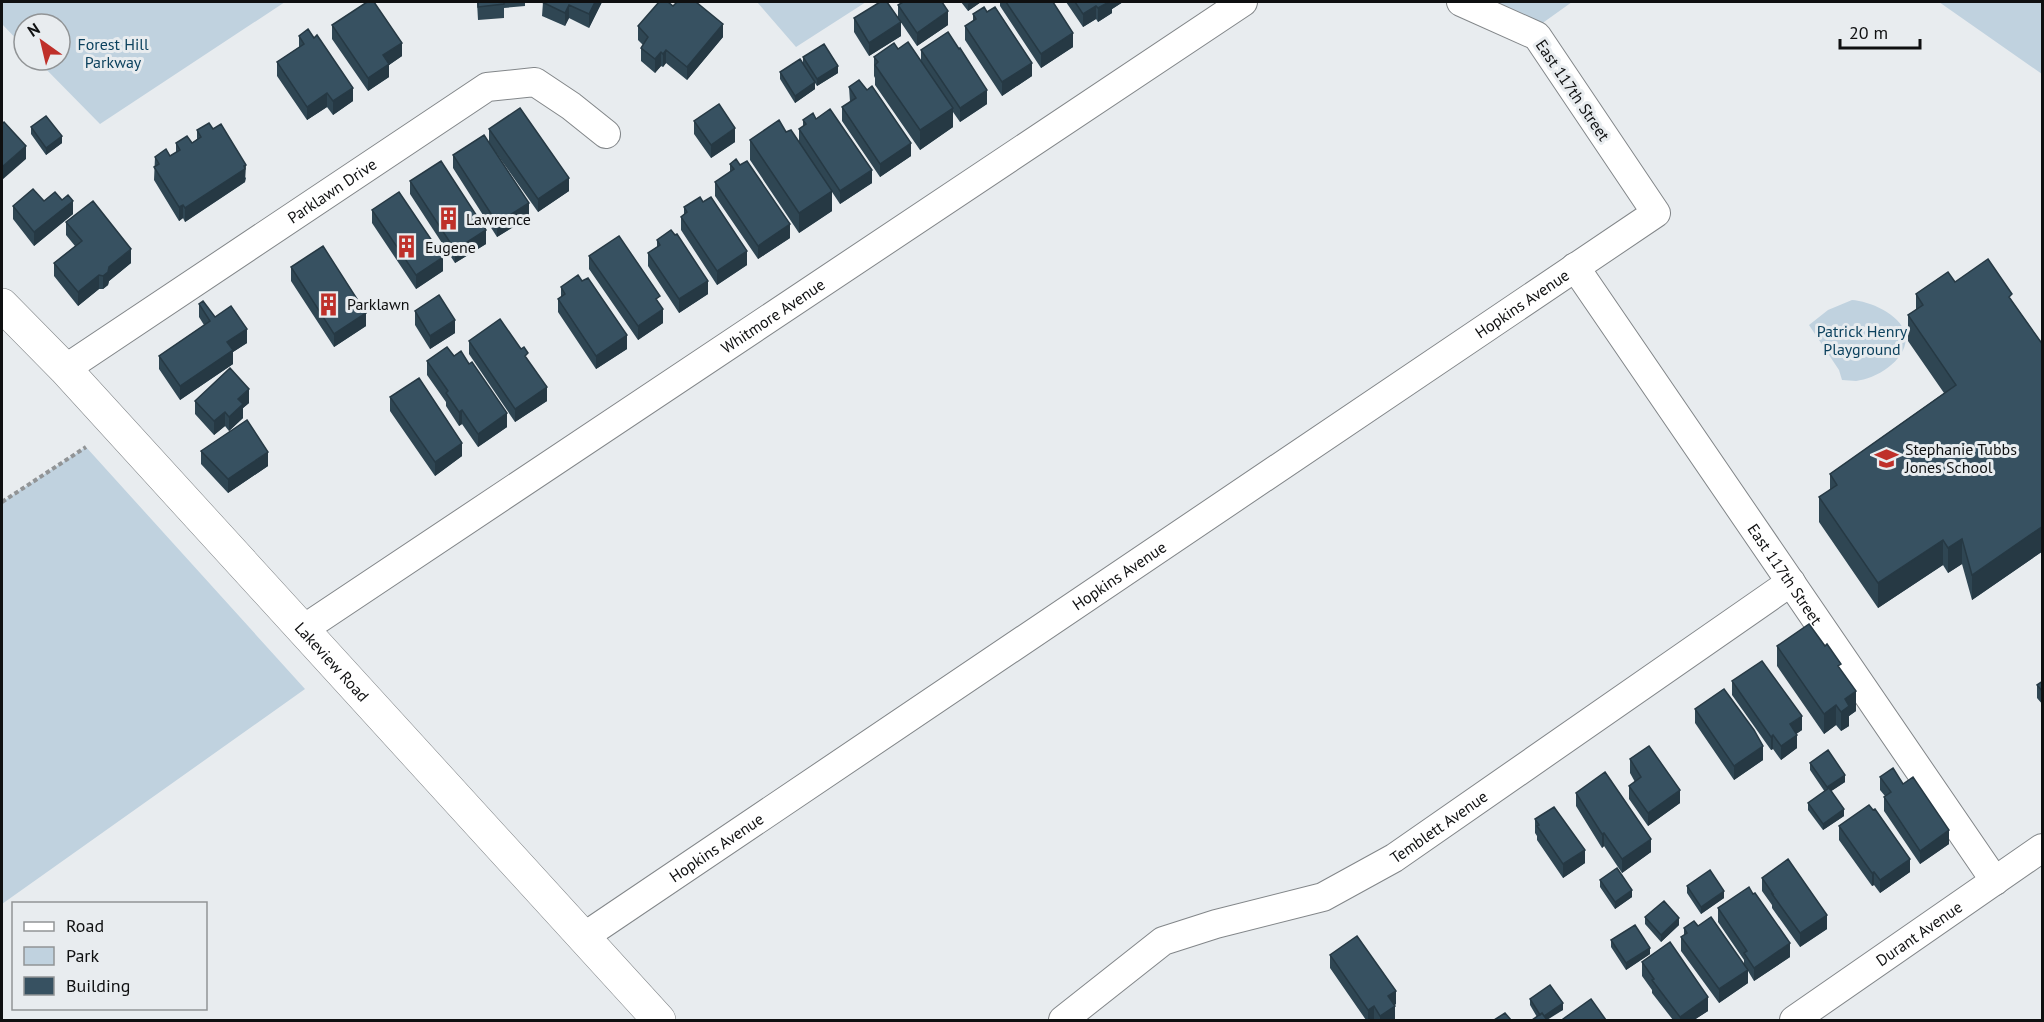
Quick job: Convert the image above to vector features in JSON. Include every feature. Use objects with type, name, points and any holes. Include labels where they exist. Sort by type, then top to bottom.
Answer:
[{"type":"street","name":"Whitmore Avenue","points":[[302,630],[1243,2]]},
{"type":"street","name":"East 117th Street","points":[[1461,2],[1537,36],[1656,213]]},
{"type":"street","name":"Parklawn Drive","points":[[65,369],[488,87],[535,82],[571,106],[606,134]]},
{"type":"street","name":"Hopkins Avenue","points":[[582,938],[1656,213]]},
{"type":"street","name":"East 117th Street","points":[[1575,267],[1995,881]]},
{"type":"street","name":"Lakeview Road","points":[[2,305],[65,369],[659,1020]]},
{"type":"street","name":"Temblett Avenue","points":[[1063,1020],[1163,941],[1215,924],[1323,897],[1394,858],[1791,582]]},
{"type":"street","name":"Durant Avenue","points":[[1794,1020],[2043,848]]},
{"type":"path","points":[[2,502],[86,447]]},
{"type":"green space","name":"Forest Hill Parkway","points":[[2,2],[285,2],[100,124],[49,72],[72,72],[72,12],[12,12],[12,34],[2,24]]},
{"type":"green space","points":[[757,2],[866,2],[796,47]]},
{"type":"green space","points":[[1461,2],[1572,2],[1530,32]]},
{"type":"green space","points":[[1939,2],[2042,2],[2042,74]]},
{"type":"green space","name":"Patrick Henry Playground","points":[[1852,300],[1867,303],[1891,314],[1905,333],[1903,351],[1891,366],[1873,376],[1856,381],[1842,380],[1839,370],[1809,325],[1828,310]]},
{"type":"green space","points":[[86,447],[305,689],[2,904],[2,502]]},
{"type":"building","points":[[367,2],[374,2],[402,43],[383,55],[389,64],[368,78],[332,25]]},
{"type":"building","points":[[478,2],[504,2],[504,4],[478,7]]},
{"type":"building","points":[[542,2],[595,2],[589,14],[569,5],[565,13]]},
{"type":"building","points":[[659,2],[668,2],[673,6],[677,2],[696,2],[723,24],[687,67],[666,50],[655,59],[641,48],[648,37],[638,26]]},
{"type":"building","points":[[880,2],[887,2],[901,22],[869,43],[854,18]]},
{"type":"building","points":[[903,2],[942,2],[948,11],[917,33],[898,5]]},
{"type":"building","points":[[1006,2],[1053,2],[1073,33],[1041,54]]},
{"type":"building","points":[[1075,2],[1109,2],[1098,8],[1096,6],[1083,14]]},
{"type":"building","points":[[984,7],[987,12],[995,7],[1032,63],[1002,82],[965,26],[976,19],[973,14]]},
{"type":"building","points":[[308,29],[314,38],[317,35],[353,88],[333,101],[327,93],[307,107],[277,62],[304,44],[299,36]]},
{"type":"building","points":[[948,32],[987,90],[960,108],[921,50]]},
{"type":"building","points":[[908,42],[953,108],[920,130],[875,65],[878,62],[874,57],[894,43],[898,49]]},
{"type":"building","points":[[824,44],[838,66],[817,79],[803,57]]},
{"type":"building","points":[[800,59],[815,82],[795,96],[780,72]]},
{"type":"building","points":[[859,80],[867,90],[872,86],[911,143],[880,164],[842,107],[856,98],[849,87]]},
{"type":"building","points":[[719,104],[735,128],[711,145],[694,121]]},
{"type":"building","points":[[520,108],[569,178],[538,199],[489,129]]},
{"type":"building","points":[[830,109],[872,170],[840,191],[799,129],[806,124],[803,120],[813,113],[816,119]]},
{"type":"building","points":[[46,116],[62,136],[46,148],[31,127]]},
{"type":"building","points":[[779,120],[786,132],[791,130],[832,191],[799,213],[750,140]]},
{"type":"building","points":[[4,122],[26,146],[2,167],[2,124]]},
{"type":"building","points":[[209,123],[213,129],[221,124],[246,165],[245,169],[185,208],[183,205],[179,207],[154,167],[159,164],[155,157],[166,149],[170,156],[180,150],[176,143],[187,136],[192,143],[201,137],[197,130]]},
{"type":"building","points":[[484,135],[529,203],[497,223],[453,155]]},
{"type":"building","points":[[736,159],[740,165],[747,161],[790,224],[758,246],[715,182],[734,169],[730,164]]},
{"type":"building","name":"Lawrence","points":[[441,161],[486,230],[455,250],[410,181]]},
{"type":"building","points":[[33,189],[44,201],[55,192],[62,200],[68,195],[73,201],[34,232],[13,206]]},
{"type":"building","name":"Eugene","points":[[399,192],[443,257],[416,275],[372,210]]},
{"type":"building","points":[[700,197],[703,202],[711,197],[747,251],[717,271],[681,217],[687,212],[684,207]]},
{"type":"building","points":[[93,201],[131,249],[109,267],[108,272],[103,276],[99,275],[78,292],[54,263],[82,241],[66,222]]},
{"type":"building","points":[[671,230],[675,235],[677,234],[708,281],[679,299],[648,253],[660,245],[657,240]]},
{"type":"building","points":[[619,236],[660,296],[656,299],[663,309],[638,326],[589,256]]},
{"type":"building","name":"Parklawn","points":[[323,246],[366,313],[334,334],[291,267]]},
{"type":"building","points":[[1988,259],[2012,294],[2009,297],[2043,345],[2043,526],[1972,575],[1962,539],[1948,548],[1943,540],[1878,583],[1819,497],[1837,485],[1830,474],[1956,385],[1908,315],[1923,305],[1916,294],[1948,272],[1955,282]]},
{"type":"building","points":[[578,275],[582,281],[588,278],[627,335],[596,356],[558,299],[565,294],[561,287]]},
{"type":"building","points":[[439,295],[455,320],[430,336],[415,311]]},
{"type":"building","points":[[203,301],[215,317],[231,306],[247,329],[227,342],[233,350],[180,386],[159,356],[210,321],[199,304]]},
{"type":"building","points":[[500,319],[521,349],[524,347],[528,353],[525,356],[547,387],[515,409],[469,341]]},
{"type":"building","points":[[447,347],[454,356],[461,351],[469,364],[472,362],[507,413],[478,434],[462,410],[459,412],[446,393],[448,391],[427,361]]},
{"type":"building","points":[[230,368],[249,389],[238,399],[243,404],[229,417],[225,412],[214,421],[195,401]]},
{"type":"building","points":[[419,378],[462,443],[435,462],[390,397]]},
{"type":"building","points":[[247,420],[268,452],[228,479],[201,451]]},
{"type":"building","points":[[1809,624],[1825,646],[1827,644],[1841,664],[1838,666],[1856,691],[1845,699],[1849,706],[1841,712],[1836,705],[1824,714],[1777,646]]},
{"type":"building","points":[[1762,661],[1802,716],[1790,724],[1797,735],[1781,746],[1773,735],[1771,737],[1732,681]]},
{"type":"building","points":[[2043,681],[2043,692],[2037,685]]},
{"type":"building","points":[[1724,689],[1763,746],[1734,766],[1695,709]]},
{"type":"building","points":[[1649,746],[1680,790],[1648,813],[1629,786],[1641,777],[1630,759]]},
{"type":"building","points":[[1828,750],[1845,775],[1827,787],[1810,763]]},
{"type":"building","points":[[1893,768],[1903,784],[1913,777],[1949,830],[1920,851],[1884,797],[1891,792],[1880,777]]},
{"type":"building","points":[[1605,772],[1651,839],[1622,859],[1604,833],[1602,834],[1576,793]]},
{"type":"building","points":[[1829,788],[1844,809],[1823,824],[1808,803]]},
{"type":"building","points":[[1869,805],[1873,810],[1875,809],[1910,859],[1880,880],[1874,872],[1872,873],[1839,826]]},
{"type":"building","points":[[1554,807],[1585,850],[1563,864],[1537,826],[1539,825],[1535,819]]},
{"type":"building","points":[[1788,859],[1827,915],[1800,933],[1762,878]]},
{"type":"building","points":[[1617,868],[1632,890],[1615,902],[1600,880]]},
{"type":"building","points":[[1710,870],[1724,891],[1701,907],[1687,886]]},
{"type":"building","points":[[1749,887],[1790,943],[1754,968],[1744,953],[1747,951],[1718,908]]},
{"type":"building","points":[[1664,901],[1679,918],[1661,935],[1645,917]]},
{"type":"building","points":[[1711,917],[1748,970],[1719,989],[1681,937],[1687,933],[1684,928],[1694,921],[1698,926]]},
{"type":"building","points":[[1635,925],[1650,948],[1626,963],[1611,940]]},
{"type":"building","points":[[1357,936],[1396,991],[1388,996],[1395,1006],[1380,1016],[1374,1006],[1368,1010],[1330,955]]},
{"type":"building","points":[[1670,942],[1708,997],[1680,1017],[1652,980],[1654,979],[1642,962]]},
{"type":"building","points":[[1550,985],[1563,1003],[1544,1016],[1542,1013],[1540,1015],[1530,999]]},
{"type":"building","points":[[1591,999],[1606,1020],[1563,1019]]},
{"type":"building","points":[[1505,1013],[1511,1020],[1494,1020]]},
{"type":"building","points":[[1542,1013],[1547,1020],[1532,1020]]},
{"type":"place","name":"Lawrence","points":[[448,219]]},
{"type":"place","name":"Eugene","points":[[407,247]]},
{"type":"place","name":"Parklawn","points":[[329,304]]},
{"type":"place","name":"Stephanie Tubbs Jones School","points":[[1887,458]]}]
